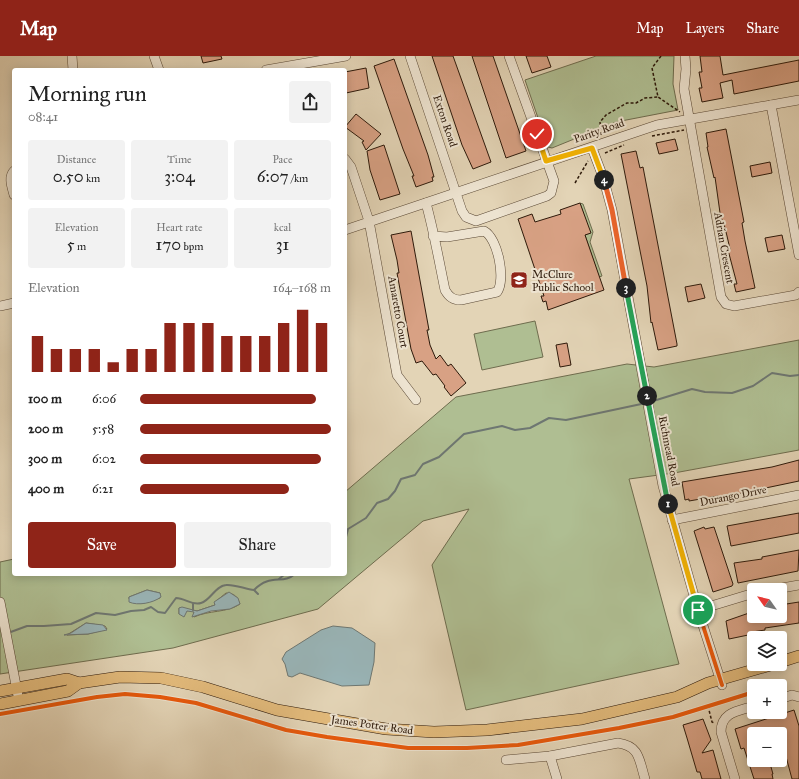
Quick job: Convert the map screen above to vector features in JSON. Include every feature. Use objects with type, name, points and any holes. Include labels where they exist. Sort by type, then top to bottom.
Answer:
[{"type":"main road","points":[[787,660],[799,656]]},
{"type":"main road","name":"James Potter Road","points":[[0,691],[67,679],[79,683],[120,677],[161,678],[203,687],[277,710],[386,729],[434,732],[488,730],[582,719],[677,697],[691,692],[701,685],[721,682],[733,674],[752,671]]},
{"type":"main road","name":"James Potter Road","points":[[0,704],[68,691],[79,683]]},
{"type":"street","points":[[72,56],[73,68]]},
{"type":"street","points":[[154,56],[158,68]]},
{"type":"street","points":[[277,68],[346,56]]},
{"type":"street","name":"Exton Road","points":[[410,56],[466,217],[476,221],[547,196],[551,193],[554,181],[509,56]]},
{"type":"street","points":[[685,56],[686,69],[684,89],[689,120]]},
{"type":"street","name":"Parity Road","points":[[347,229],[426,204],[546,161],[592,148],[657,125],[799,100]]},
{"type":"street","points":[[771,105],[799,255]]},
{"type":"street","name":"Adrian Crescent","points":[[689,120],[723,301],[734,306],[796,295],[799,292]]},
{"type":"street","name":"Richmead Road","points":[[592,148],[603,177],[612,210],[663,486],[698,610],[721,682]]},
{"type":"street","name":"Amaretto Court","points":[[347,162],[351,168],[369,222],[397,375],[416,400]]},
{"type":"street","points":[[12,173],[10,180],[12,188]]},
{"type":"street","points":[[426,204],[433,236],[445,290],[449,296],[455,300],[461,300],[497,292],[501,284],[501,278],[496,250],[490,235],[484,231],[447,237],[433,236]]},
{"type":"street","points":[[0,306],[12,303]]},
{"type":"street","name":"Durango Drive","points":[[672,520],[799,495]]},
{"type":"street","points":[[787,587],[799,585]]},
{"type":"street","points":[[698,610],[747,595]]},
{"type":"street","points":[[0,604],[19,701]]},
{"type":"street","points":[[787,697],[792,695],[799,697]]},
{"type":"street","points":[[735,779],[721,732],[721,726],[726,716],[747,708]]},
{"type":"street","points":[[506,760],[550,756],[618,743],[627,744],[635,750],[644,779]]},
{"type":"street","points":[[550,756],[557,779]]},
{"type":"path","points":[[658,97],[652,68],[661,56]]},
{"type":"path","points":[[601,135],[600,122],[606,115],[627,103],[636,103],[645,98],[658,97],[678,112],[681,111]]},
{"type":"path","points":[[648,137],[685,130]]},
{"type":"path","points":[[605,153],[626,144]]},
{"type":"path","points":[[575,182],[588,161]]},
{"type":"path","points":[[701,708],[714,704]]},
{"type":"path","points":[[708,706],[712,722],[721,726]]},
{"type":"green space","points":[[596,56],[674,56],[673,84],[678,110],[616,122],[552,148],[548,147],[525,80]]},
{"type":"green space","points":[[580,203],[583,204],[593,232],[590,242],[602,276],[599,277],[585,235],[590,233]]},
{"type":"green space","points":[[535,321],[543,357],[482,370],[474,334]]},
{"type":"green space","points":[[799,340],[799,450],[674,473],[629,479],[679,664],[466,710],[432,565],[469,509],[423,521],[318,609],[173,648],[0,674],[0,562],[12,559],[12,576],[347,576],[347,490],[456,397],[627,364],[654,367]],"holes":[[[147,590],[160,593],[160,598],[148,602],[137,603],[129,599],[129,597]],[[226,593],[235,596],[240,604],[229,609],[206,613],[194,617],[194,612],[189,610],[179,614],[179,608],[197,611],[215,605],[215,602]],[[86,623],[105,626],[107,629],[88,634],[67,635]]]},
{"type":"water","points":[[147,590],[160,593],[161,597],[154,601],[145,603],[137,604],[129,602],[129,597]]},
{"type":"water","points":[[229,592],[238,598],[240,604],[230,609],[211,611],[192,617],[194,612],[187,611],[184,617],[179,614],[179,608],[182,607],[197,611],[215,605],[214,602]]},
{"type":"water","points":[[86,623],[103,625],[107,630],[88,634],[64,635],[71,633]]},
{"type":"water","points":[[333,626],[352,628],[375,643],[374,662],[369,685],[342,686],[300,673],[292,677],[288,676],[282,659],[286,652],[321,630]]},
{"type":"building","points":[[201,56],[221,56],[222,59],[203,63]]},
{"type":"building","points":[[432,56],[453,56],[491,162],[473,169],[462,145]]},
{"type":"building","points":[[472,56],[493,56],[526,151],[506,158]]},
{"type":"building","points":[[526,56],[547,56],[551,67],[532,73]]},
{"type":"building","points":[[700,56],[720,56],[723,75],[799,60],[799,81],[734,94],[732,80],[720,83],[723,98],[702,102],[699,88],[702,88],[699,72],[702,72]]},
{"type":"building","points":[[394,59],[428,155],[434,177],[432,177],[433,181],[416,187],[412,176],[414,176],[374,66]]},
{"type":"building","points":[[366,68],[369,88],[347,93],[347,72]]},
{"type":"building","points":[[356,114],[381,134],[366,150],[362,142],[364,141],[347,128],[347,125]]},
{"type":"building","points":[[726,129],[744,222],[742,223],[745,241],[755,288],[736,292],[734,284],[737,284],[728,250],[730,249],[723,220],[721,220],[715,177],[714,178],[707,147],[706,133]]},
{"type":"building","points":[[675,139],[678,150],[659,154],[656,143]]},
{"type":"building","points":[[384,145],[400,194],[380,200],[370,170],[367,151]]},
{"type":"building","points":[[636,151],[640,168],[643,167],[677,344],[677,346],[658,350],[652,322],[651,323],[647,286],[621,154]]},
{"type":"building","points":[[770,162],[772,173],[752,177],[750,166]]},
{"type":"building","points":[[580,203],[591,233],[585,235],[604,290],[548,310],[546,301],[543,302],[541,296],[544,296],[518,219],[532,214],[535,222],[561,214],[560,210]]},
{"type":"building","points":[[411,231],[429,330],[427,330],[430,345],[436,359],[440,355],[448,366],[451,364],[466,383],[451,396],[436,374],[433,375],[422,361],[416,363],[411,349],[397,273],[399,273],[397,260],[391,235]]},
{"type":"building","points":[[782,235],[785,249],[768,252],[765,238]]},
{"type":"building","points":[[701,284],[705,298],[688,302],[685,287]]},
{"type":"building","points":[[567,343],[571,365],[560,367],[556,345]]},
{"type":"building","points":[[799,460],[799,481],[718,498],[718,496],[689,501],[689,499],[685,500],[682,482],[772,467]]},
{"type":"building","points":[[799,513],[799,533],[731,546],[727,526]]},
{"type":"building","points":[[704,527],[705,529],[714,527],[733,584],[732,586],[713,592],[694,531]]},
{"type":"building","points":[[799,550],[798,571],[738,583],[734,563],[762,559],[762,557]]},
{"type":"building","points":[[799,602],[799,623],[765,628],[765,630],[758,631],[747,631],[747,635],[729,639],[726,621],[747,614],[747,623],[787,623],[787,604]]},
{"type":"building","points":[[794,710],[799,726],[799,779],[792,779],[787,760],[787,727],[747,727],[747,757],[744,748],[741,749],[735,729],[766,719],[787,719],[787,712]]},
{"type":"building","points":[[703,719],[711,740],[702,753],[713,750],[721,779],[702,779],[700,772],[697,772],[683,725]]},
{"type":"building","points":[[750,767],[771,767],[773,779],[754,779]]},
{"type":"waterway","points":[[650,402],[692,389],[705,392],[732,393],[753,386],[772,373],[790,376],[799,375]]},
{"type":"waterway","points":[[347,533],[348,529],[366,518],[377,503],[388,499],[395,491],[401,479],[415,475],[423,464],[439,457],[464,434],[502,426],[515,430],[530,428],[549,418],[566,420],[646,403]]},
{"type":"waterway","points":[[279,579],[283,576]]},
{"type":"waterway","points":[[8,633],[27,626],[71,624],[96,613],[115,615],[131,611],[144,610],[151,607],[158,612],[165,613],[176,598],[198,604],[208,599],[222,586],[232,585],[254,590],[265,582],[286,579],[292,576]]},
{"type":"waterway","points":[[254,590],[258,594]]},
{"type":"waterway","points":[[193,604],[193,610]]},
{"type":"cycle path","points":[[592,148],[603,177],[612,210],[663,486],[698,610],[722,685]]},
{"type":"cycle path","points":[[0,714],[97,697],[125,694],[160,697],[196,703],[286,730],[327,737],[408,748],[467,748],[518,745],[619,728],[673,717],[747,694]]},
{"type":"place","name":"McClure Public School","points":[[519,280]]},
{"type":"route","points":[[537,134],[546,161],[592,148],[603,177],[612,210],[663,486],[698,610]]}]
